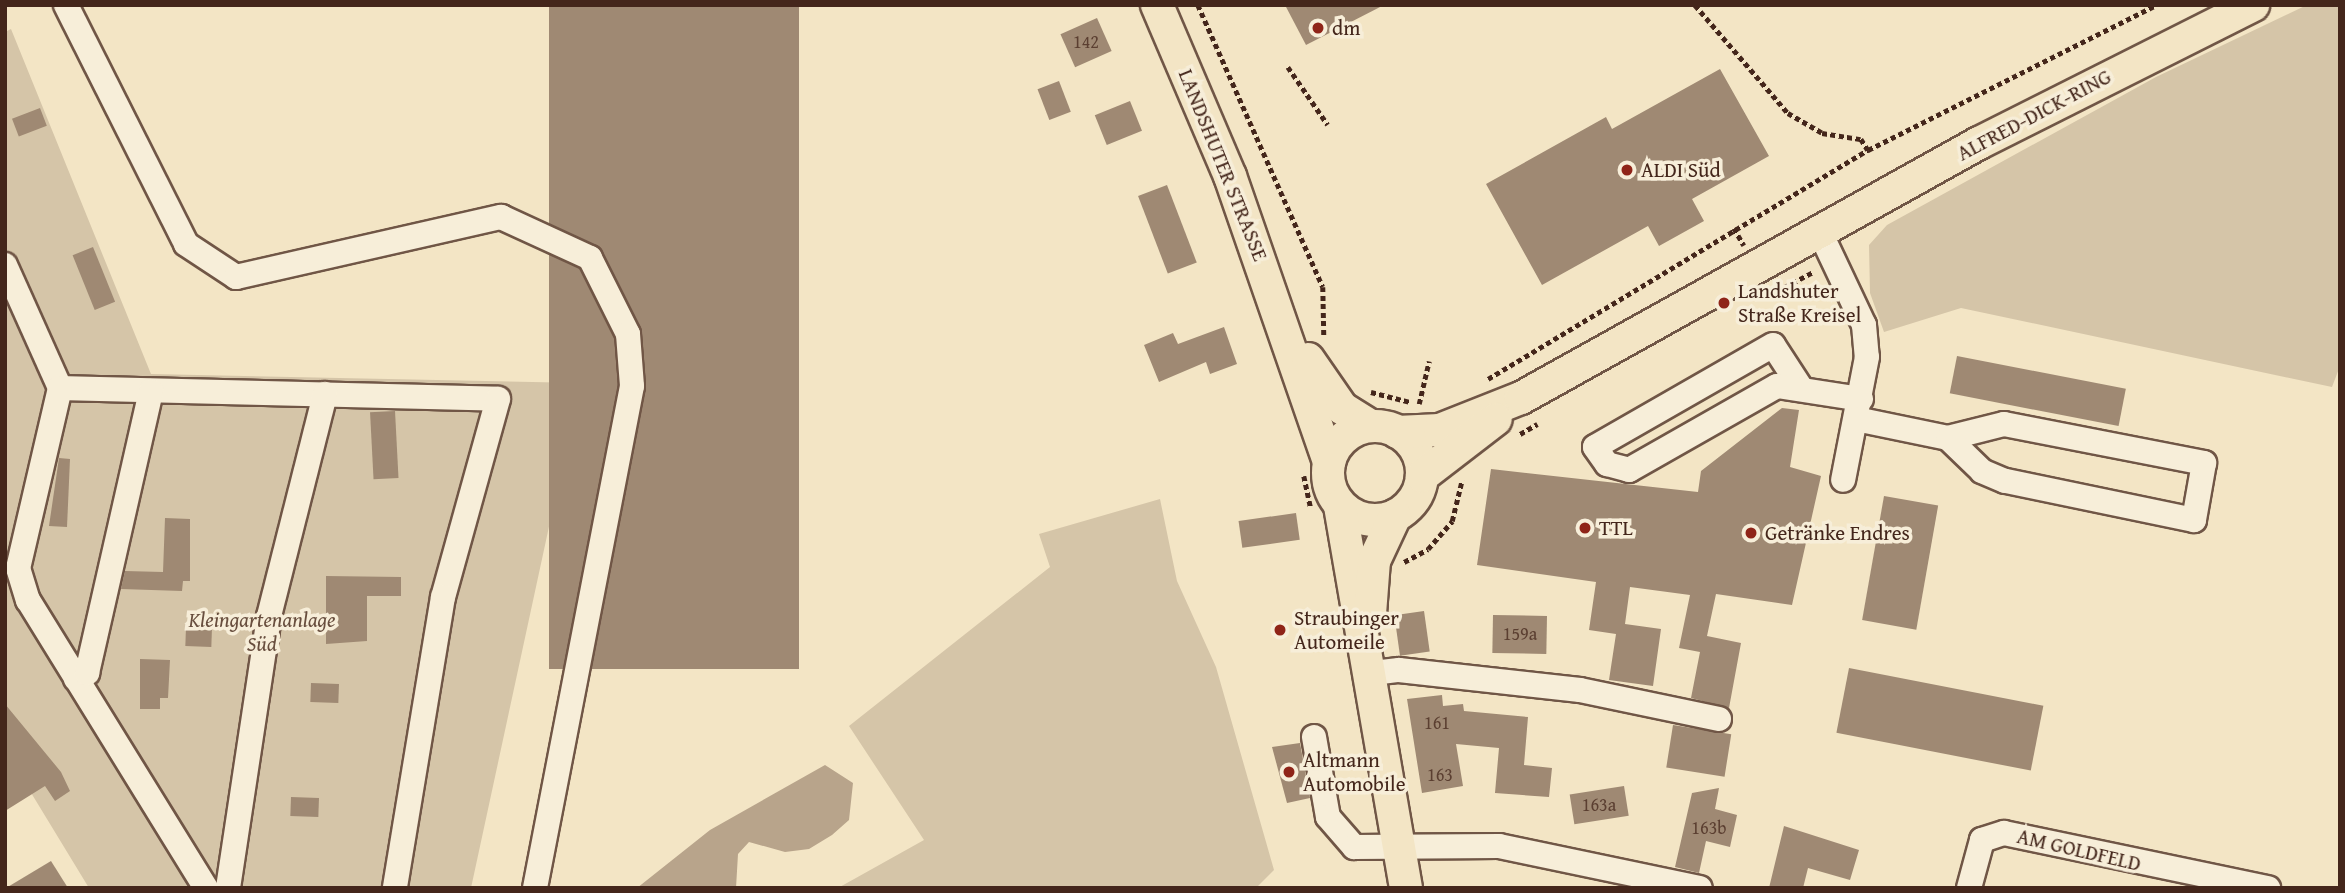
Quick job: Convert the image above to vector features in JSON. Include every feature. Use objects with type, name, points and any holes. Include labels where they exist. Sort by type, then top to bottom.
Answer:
[{"type":"main road","name":"LANDSHUTER STRASSE","points":[[1157,5],[1207,116],[1285,326],[1329,463]]},
{"type":"main road","name":"ALFRED-DICK-RING","points":[[1384,429],[1440,430],[1521,398],[1819,230],[2253,5]]},
{"type":"main road","name":"LANDSHUTER STRASSE","points":[[1285,326],[1342,408],[1384,429]]},
{"type":"main road","name":"ALFRED-DICK-RING","points":[[1422,476],[1521,398]]},
{"type":"main road","points":[[1373,673],[1368,588],[1395,516],[1414,500],[1422,476],[1416,450],[1384,429],[1344,437],[1329,463],[1328,478],[1340,506],[1373,673],[1406,888]]},
{"type":"main road","points":[[1340,506],[1366,520],[1395,516]]},
{"type":"street","points":[[66,5],[186,244],[236,277],[501,217],[590,258],[628,334],[632,386],[535,888]]},
{"type":"street","points":[[1819,230],[1864,325],[1858,409],[1843,480]]},
{"type":"street","points":[[5,265],[60,388],[18,568],[28,600],[206,888]]},
{"type":"street","points":[[1801,388],[1773,345],[1595,446],[1607,464],[1629,470],[1777,386],[1801,388],[1948,438],[1982,471],[2005,481],[2194,520],[2204,463],[2004,424],[1948,438]]},
{"type":"street","points":[[60,388],[498,399],[443,597],[395,888]]},
{"type":"street","points":[[76,679],[88,673],[94,622],[150,391]]},
{"type":"street","points":[[228,888],[269,616],[325,394]]},
{"type":"street","points":[[1373,673],[1399,670],[1580,690],[1719,719]]},
{"type":"street","points":[[1314,737],[1328,817],[1354,847],[1399,842],[1499,846],[1700,888]]},
{"type":"street","name":"AM GOLDFELD","points":[[1969,888],[1982,840],[2004,833],[2268,888]]},
{"type":"path","points":[[1198,5],[1323,287],[1329,347]]},
{"type":"path","points":[[1695,5],[1788,113],[1822,133],[1861,139],[1868,150]]},
{"type":"path","points":[[1476,385],[1868,150],[2156,5]]},
{"type":"path","points":[[1289,67],[1328,125]]},
{"type":"path","points":[[1419,405],[1429,361]]},
{"type":"green space","points":[[2307,5],[2340,5],[2340,366],[2332,387],[1961,308],[1884,332],[1870,293],[1869,245],[1887,225],[2156,77]]},
{"type":"green space","name":"Kleingartenanlage Süd","points":[[11,29],[151,374],[580,383],[471,888],[89,888],[5,750],[5,32]]},
{"type":"green space","points":[[1160,499],[1177,581],[1216,667],[1274,870],[1256,888],[838,888],[924,840],[849,726],[1050,567],[1039,534]]},
{"type":"shaded area","points":[[825,765],[853,783],[849,820],[832,835],[809,849],[785,852],[749,842],[738,854],[736,888],[637,888],[710,830]]},
{"type":"building","points":[[549,5],[799,5],[799,669],[549,669]]},
{"type":"building","name":"dm","points":[[1285,5],[1384,5],[1306,45]]},
{"type":"building","points":[[1097,18],[1112,51],[1075,67],[1060,34]]},
{"type":"building","name":"ALDI Süd","points":[[1720,69],[1769,156],[1692,199],[1704,221],[1659,246],[1648,226],[1542,285],[1486,184],[1606,117],[1612,129]]},
{"type":"building","points":[[1059,81],[1071,112],[1049,120],[1038,89]]},
{"type":"building","points":[[1130,101],[1142,131],[1107,145],[1095,115]]},
{"type":"building","points":[[40,108],[47,126],[19,136],[12,119]]},
{"type":"building","points":[[1167,185],[1197,262],[1168,274],[1138,196]]},
{"type":"building","points":[[93,247],[115,302],[95,310],[73,255]]},
{"type":"building","points":[[1224,327],[1237,364],[1210,374],[1206,362],[1159,382],[1144,345],[1173,333],[1178,344]]},
{"type":"building","points":[[1957,356],[2126,389],[2119,426],[1950,393]]},
{"type":"building","points":[[1782,408],[1799,410],[1790,467],[1821,476],[1792,605],[1716,594],[1707,636],[1741,643],[1729,708],[1691,698],[1700,652],[1679,648],[1690,595],[1630,587],[1625,624],[1661,629],[1653,686],[1609,680],[1616,634],[1589,630],[1596,582],[1477,565],[1491,469],[1698,492],[1701,471]]},
{"type":"building","points":[[395,411],[399,478],[374,479],[370,412]]},
{"type":"building","points":[[59,458],[70,459],[67,527],[49,526]]},
{"type":"building","points":[[1884,496],[1938,506],[1916,630],[1862,620]]},
{"type":"building","points":[[1296,513],[1300,540],[1242,548],[1239,521]]},
{"type":"building","points":[[165,518],[190,519],[190,581],[183,581],[182,591],[121,589],[125,571],[163,572]]},
{"type":"building","points":[[326,576],[401,577],[401,596],[367,596],[367,641],[326,644]]},
{"type":"building","points":[[1424,611],[1430,652],[1400,656],[1394,615]]},
{"type":"building","points":[[1493,615],[1547,616],[1546,654],[1492,653]]},
{"type":"building","points":[[186,627],[212,628],[211,647],[185,646]]},
{"type":"building","points":[[140,659],[170,660],[168,698],[160,698],[160,709],[140,709]]},
{"type":"building","points":[[1849,668],[2043,706],[2031,771],[1836,733]]},
{"type":"building","points":[[311,683],[339,684],[338,703],[310,702]]},
{"type":"building","points":[[1442,695],[1443,706],[1463,704],[1464,711],[1528,717],[1524,765],[1552,768],[1549,797],[1495,793],[1499,748],[1456,744],[1463,786],[1422,793],[1407,699]]},
{"type":"building","points":[[5,704],[61,772],[70,791],[55,801],[45,786],[5,811]]},
{"type":"building","points":[[1673,725],[1731,734],[1725,777],[1666,767]]},
{"type":"building","name":"Altmann Automobile","points":[[1300,743],[1310,798],[1287,803],[1272,747]]},
{"type":"building","points":[[1624,786],[1629,816],[1574,824],[1570,795]]},
{"type":"building","points":[[1719,788],[1715,809],[1737,815],[1730,847],[1706,841],[1699,873],[1675,867],[1692,793]]},
{"type":"building","points":[[291,797],[319,798],[318,817],[290,816]]},
{"type":"building","points":[[1784,826],[1859,850],[1850,880],[1808,868],[1803,888],[1769,888]]},
{"type":"building","points":[[51,861],[68,888],[6,888]]},
{"type":"place","name":"dm","points":[[1318,28]]},
{"type":"place","name":"ALDI Süd","points":[[1627,170]]},
{"type":"place","name":"Landshuter Straße Kreisel","points":[[1724,303]]},
{"type":"place","name":"TTL","points":[[1585,528]]},
{"type":"place","name":"Getränke Endres","points":[[1751,533]]},
{"type":"place","name":"Straubinger Automeile","points":[[1280,630]]},
{"type":"place","name":"Altmann Automobile","points":[[1289,772]]}]
